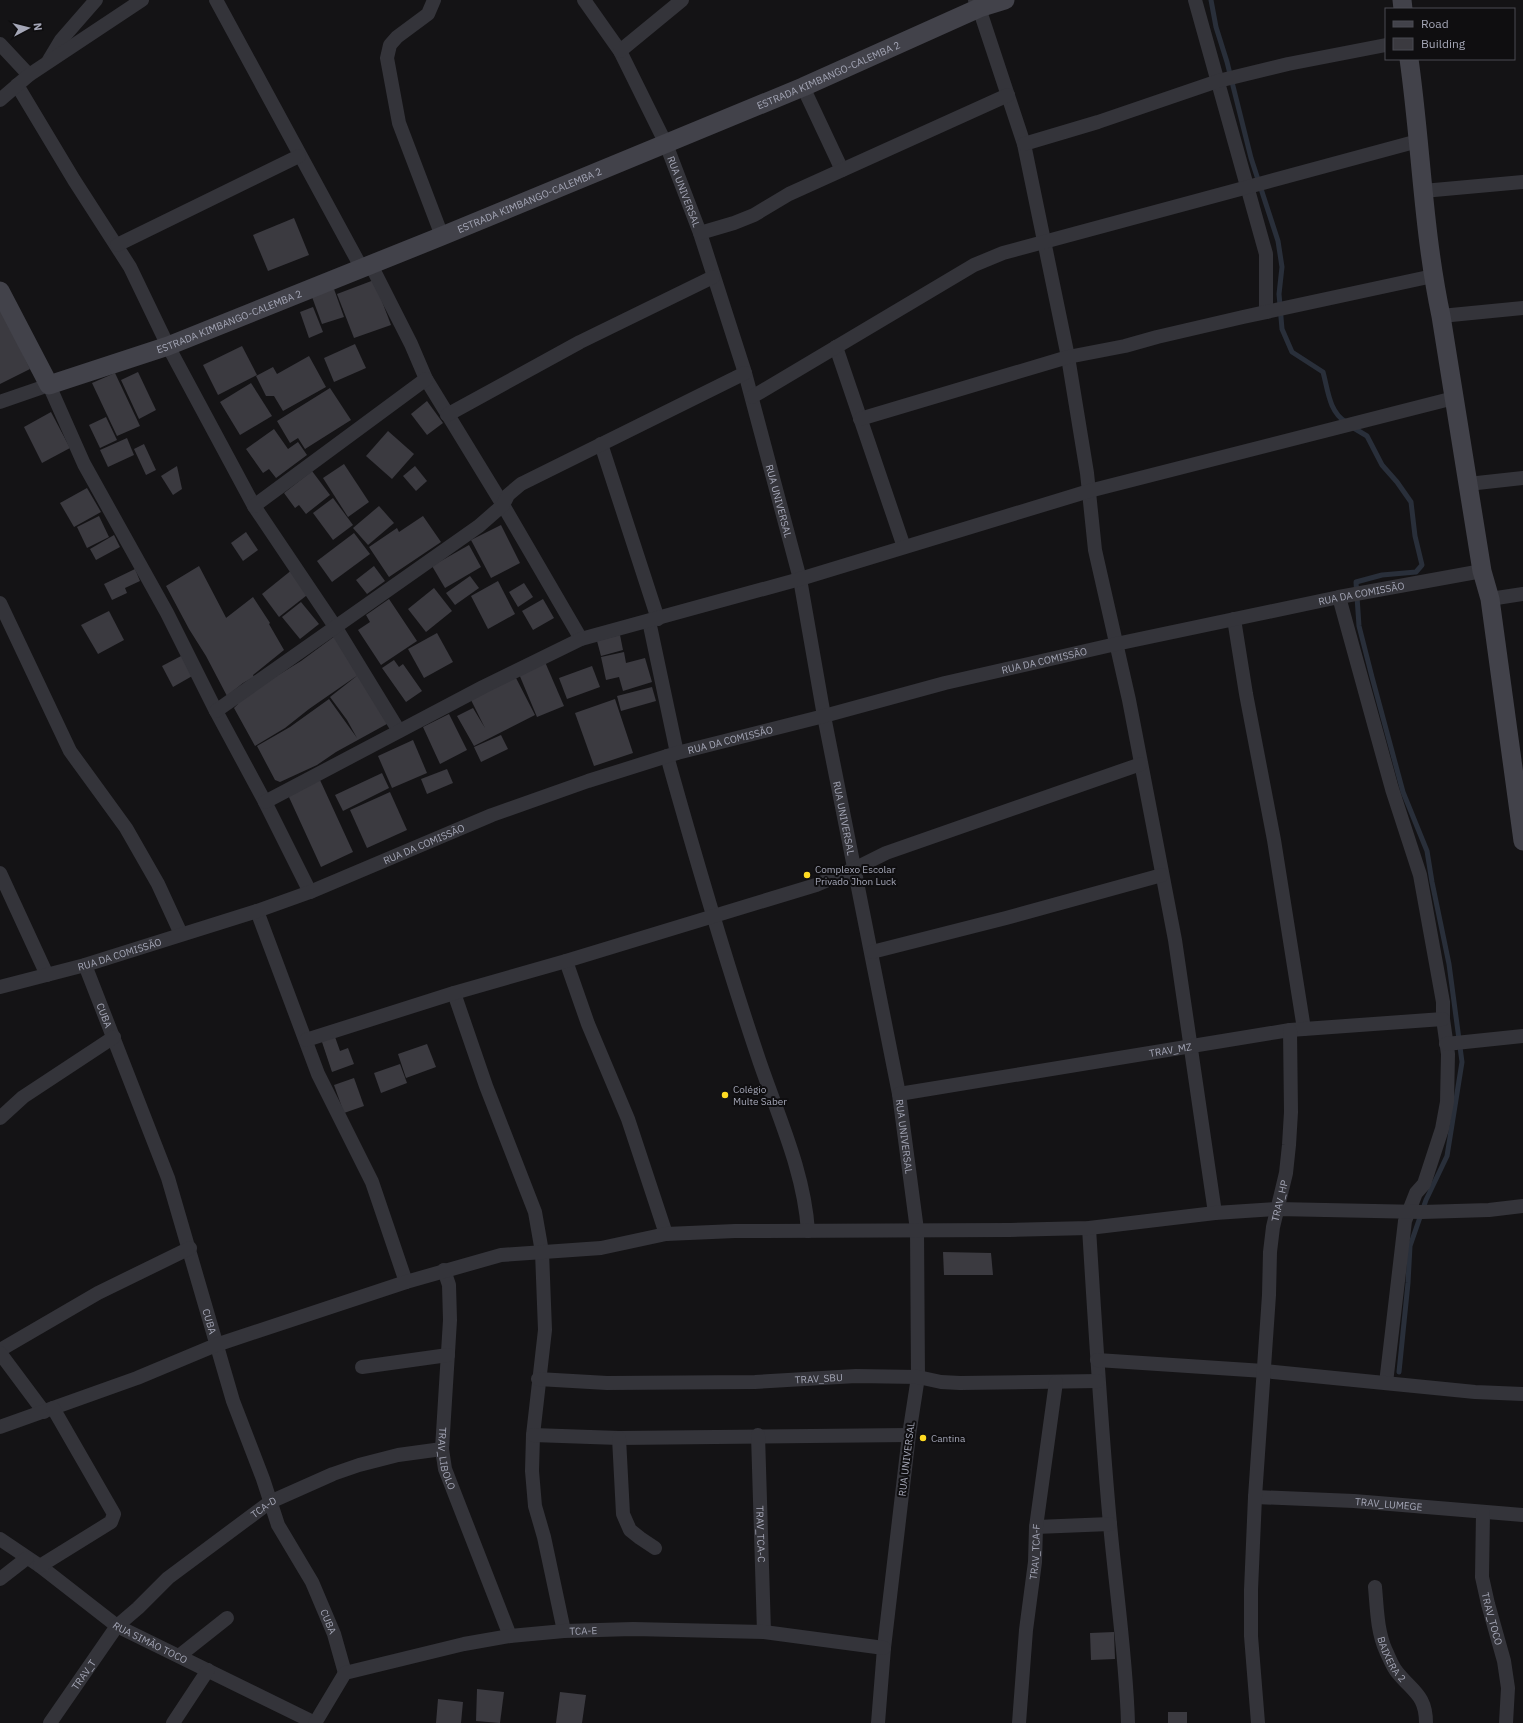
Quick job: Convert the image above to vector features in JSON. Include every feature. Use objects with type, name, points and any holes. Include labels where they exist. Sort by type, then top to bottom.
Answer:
[{"type":"main road","name":"ESTRADA KIMBANGO-CALEMBA 2","points":[[48,385],[168,346],[442,236],[803,87],[977,4],[1005,0]]},
{"type":"main road","points":[[1409,60],[1433,276],[1441,316],[1482,571],[1490,599],[1523,841]]},
{"type":"main road","points":[[0,291],[48,385]]},
{"type":"street","points":[[47,64],[61,40],[96,0]]},
{"type":"street","points":[[0,100],[29,75],[141,0]]},
{"type":"street","points":[[216,0],[299,156],[366,266],[411,344],[426,379],[503,505],[582,640]]},
{"type":"street","points":[[434,0],[428,14],[397,37],[390,45],[387,58],[399,123],[442,236]]},
{"type":"street","name":"RUA UNIVERSAL","points":[[584,0],[620,51],[666,144],[700,233],[752,397],[800,579],[824,716],[899,1094],[917,1230],[918,1377],[909,1435],[884,1648],[878,1723]]},
{"type":"street","points":[[620,51],[682,0]]},
{"type":"street","points":[[1195,0],[1266,254],[1266,312]]},
{"type":"street","points":[[977,4],[1024,144],[1068,357],[1089,491],[1095,550],[1141,764],[1175,940],[1215,1213]]},
{"type":"street","points":[[0,44],[29,75]]},
{"type":"street","points":[[1024,144],[1098,122],[1218,82],[1288,64],[1385,45]]},
{"type":"street","points":[[17,85],[74,180],[130,267],[168,346],[254,506],[336,628],[400,731]]},
{"type":"street","points":[[803,87],[842,170]]},
{"type":"street","points":[[700,233],[734,223],[754,215],[789,194],[1008,95]]},
{"type":"street","points":[[752,397],[974,265],[1003,253],[1418,141]]},
{"type":"street","points":[[117,245],[299,156]]},
{"type":"street","points":[[1423,191],[1523,182]]},
{"type":"street","points":[[860,418],[1068,357],[1125,346],[1156,337],[1266,312],[1433,276]]},
{"type":"street","points":[[448,415],[580,342],[713,277]]},
{"type":"street","points":[[1441,316],[1523,308]]},
{"type":"street","points":[[836,347],[904,547]]},
{"type":"street","points":[[216,711],[479,526],[503,505],[508,495],[521,484],[745,373]]},
{"type":"street","points":[[254,506],[426,379]]},
{"type":"street","points":[[48,385],[84,464],[167,613],[310,892]]},
{"type":"street","name":"ESTRADA KIMBANGO-CALEMBA 2","points":[[0,402],[48,385]]},
{"type":"street","points":[[265,802],[483,687],[582,640],[800,579],[1089,491],[1454,398]]},
{"type":"street","points":[[601,444],[654,620],[672,755],[712,915],[756,1053],[794,1160],[807,1208],[808,1230]]},
{"type":"street","points":[[1468,484],[1523,478]]},
{"type":"street","name":"RUA DA COMISSÃO","points":[[0,987],[85,965],[257,911],[310,892],[492,815],[588,781],[672,755],[945,683],[1116,644],[1339,598],[1482,571]]},
{"type":"street","points":[[1490,599],[1523,594]]},
{"type":"street","points":[[1339,598],[1392,789],[1420,876],[1442,994],[1449,1084],[1442,1129],[1424,1184],[1416,1193],[1405,1221],[1386,1383]]},
{"type":"street","points":[[0,603],[70,751],[126,828],[158,884],[181,934]]},
{"type":"street","name":"TRAV_HP","points":[[1234,619],[1250,717],[1274,840],[1297,1030],[1292,1112],[1286,1173],[1277,1209],[1270,1252],[1269,1295],[1255,1497],[1251,1590],[1251,1636],[1258,1723]]},
{"type":"street","points":[[306,1040],[454,993],[566,961],[712,915],[816,885],[854,869],[886,853],[1141,764]]},
{"type":"street","points":[[0,873],[46,976]]},
{"type":"street","points":[[872,952],[1006,918],[1162,875]]},
{"type":"street","points":[[257,911],[318,1074],[372,1182],[406,1282]]},
{"type":"street","points":[[566,961],[588,1024],[628,1119],[666,1234]]},
{"type":"street","name":"CUBA","points":[[85,965],[168,1178],[190,1248],[216,1345],[233,1401],[263,1479],[278,1525],[312,1582],[334,1634],[345,1673]]},
{"type":"street","points":[[454,993],[486,1086],[535,1212],[542,1252],[545,1330],[538,1379],[533,1435],[532,1471],[535,1506],[544,1537],[564,1631]]},
{"type":"street","name":"TRAV_MZ","points":[[899,1094],[1297,1030],[1443,1019]]},
{"type":"street","points":[[1446,1044],[1523,1036]]},
{"type":"street","points":[[0,1118],[23,1097],[114,1037]]},
{"type":"street","points":[[0,1427],[136,1378],[216,1345],[444,1270],[501,1255],[600,1248],[666,1234],[808,1230],[1010,1230],[1089,1228],[1215,1213],[1277,1209],[1409,1212],[1489,1210],[1523,1206]]},
{"type":"street","points":[[1089,1228],[1098,1381],[1110,1524],[1123,1645],[1128,1723]]},
{"type":"street","points":[[0,1350],[98,1293],[190,1248]]},
{"type":"street","name":"TRAV_LIBOLO","points":[[444,1270],[449,1285],[448,1355],[444,1398],[442,1449],[445,1469],[510,1636]]},
{"type":"street","points":[[0,1353],[48,1410],[114,1514],[111,1522],[40,1566]]},
{"type":"street","points":[[362,1367],[448,1355]]},
{"type":"street","points":[[1097,1360],[1264,1371],[1523,1394]]},
{"type":"street","name":"TRAV_SBU","points":[[538,1379],[607,1383],[755,1382],[856,1376],[918,1377],[941,1382],[960,1383],[1098,1381]]},
{"type":"street","name":"TRAV_TCA-F","points":[[1019,1723],[1026,1630],[1035,1562],[1036,1527],[1056,1382]]},
{"type":"street","points":[[533,1435],[619,1438],[909,1435]]},
{"type":"street","name":"TRAV_TCA-C","points":[[758,1436],[764,1632]]},
{"type":"street","points":[[619,1438],[623,1514],[630,1530],[655,1548]]},
{"type":"street","name":"TCA-D","points":[[117,1626],[138,1608],[168,1578],[270,1502],[333,1474],[359,1465],[398,1455],[442,1449]]},
{"type":"street","name":"TRAV_LUMEGE","points":[[1255,1497],[1354,1501],[1523,1516]]},
{"type":"street","name":"TRAV_TOCO","points":[[1484,1513],[1482,1577],[1504,1661],[1508,1688],[1506,1723]]},
{"type":"street","points":[[1036,1527],[1110,1524]]},
{"type":"street","name":"RUA SIMÃO TOCO","points":[[0,1539],[40,1566],[117,1626],[315,1723]]},
{"type":"street","points":[[0,1579],[27,1558]]},
{"type":"street","name":"BAIXERA 2","points":[[1375,1587],[1379,1627],[1385,1649],[1396,1672],[1412,1687],[1421,1699],[1426,1710],[1426,1723]]},
{"type":"street","points":[[179,1656],[227,1618]]},
{"type":"street","name":"TRAV_T","points":[[50,1723],[117,1626]]},
{"type":"street","name":"TCA-E","points":[[345,1673],[464,1644],[510,1636],[564,1631],[633,1629],[764,1632],[884,1648]]},
{"type":"street","points":[[173,1723],[208,1670]]},
{"type":"street","points":[[315,1723],[345,1673]]},
{"type":"building","points":[[294,218],[309,255],[268,271],[253,235]]},
{"type":"building","points":[[374,280],[391,325],[354,338],[337,294]]},
{"type":"building","points":[[334,289],[344,317],[322,324],[312,297]]},
{"type":"building","points":[[0,307],[30,369],[0,384]]},
{"type":"building","points":[[313,307],[323,332],[309,338],[300,312]]},
{"type":"building","points":[[355,344],[366,368],[334,382],[324,358]]},
{"type":"building","points":[[242,346],[257,375],[218,395],[203,365]]},
{"type":"building","points":[[309,356],[326,387],[283,411],[274,396],[266,396],[256,376],[273,367],[277,374]]},
{"type":"building","points":[[138,372],[156,410],[139,419],[121,380]]},
{"type":"building","points":[[115,373],[140,426],[117,436],[92,383]]},
{"type":"building","points":[[251,383],[272,416],[240,435],[220,402]]},
{"type":"building","points":[[330,388],[351,420],[305,449],[298,438],[290,443],[277,421]]},
{"type":"building","points":[[427,401],[443,423],[427,435],[411,414]]},
{"type":"building","points":[[51,412],[70,448],[42,463],[24,427]]},
{"type":"building","points":[[106,417],[117,440],[100,448],[89,425]]},
{"type":"building","points":[[274,429],[288,449],[298,442],[307,455],[276,478],[269,469],[263,473],[246,449]]},
{"type":"building","points":[[388,431],[414,454],[392,479],[366,456]]},
{"type":"building","points":[[127,438],[134,455],[108,467],[100,450]]},
{"type":"building","points":[[144,444],[156,470],[146,475],[134,449]]},
{"type":"building","points":[[344,464],[369,502],[348,517],[323,478]]},
{"type":"building","points":[[177,466],[182,489],[173,495],[161,476]]},
{"type":"building","points":[[415,466],[427,481],[416,491],[403,476]]},
{"type":"building","points":[[312,471],[330,495],[306,514],[299,505],[295,508],[284,493]]},
{"type":"building","points":[[87,488],[101,512],[74,527],[60,503]]},
{"type":"building","points":[[333,498],[353,525],[333,540],[313,513]]},
{"type":"building","points":[[379,506],[394,523],[368,545],[353,528]]},
{"type":"building","points":[[99,516],[109,537],[87,548],[77,527]]},
{"type":"building","points":[[423,516],[441,542],[389,577],[369,547],[397,528],[399,532]]},
{"type":"building","points":[[501,525],[520,563],[491,578],[471,540]]},
{"type":"building","points":[[246,532],[258,550],[243,561],[231,543]]},
{"type":"building","points":[[354,533],[370,554],[332,582],[317,561]]},
{"type":"building","points":[[114,535],[120,547],[96,560],[90,549]]},
{"type":"building","points":[[469,545],[481,567],[445,588],[432,566]]},
{"type":"building","points":[[199,566],[226,618],[253,597],[270,623],[269,624],[284,650],[253,675],[254,677],[243,683],[227,696],[166,586]]},
{"type":"building","points":[[374,566],[385,581],[367,594],[356,580]]},
{"type":"building","points":[[135,569],[140,581],[125,588],[127,593],[112,600],[104,584]]},
{"type":"building","points":[[293,569],[311,592],[279,617],[262,594]]},
{"type":"building","points":[[470,576],[479,588],[455,605],[446,593]]},
{"type":"building","points":[[498,581],[515,614],[488,629],[471,596]]},
{"type":"building","points":[[524,583],[533,597],[518,607],[509,592]]},
{"type":"building","points":[[434,588],[452,611],[426,632],[408,609]]},
{"type":"building","points":[[389,599],[417,641],[381,665],[358,630],[370,622],[366,615]]},
{"type":"building","points":[[543,599],[554,618],[533,630],[522,611]]},
{"type":"building","points":[[301,602],[319,624],[300,639],[282,617]]},
{"type":"building","points":[[109,611],[124,640],[98,654],[81,625]]},
{"type":"building","points":[[339,633],[396,719],[336,752],[317,765],[280,782],[275,780],[257,746],[290,727],[329,699],[357,738],[347,720],[330,697],[358,675],[309,709],[285,728],[255,746],[234,708],[238,704],[236,701],[301,661]]},
{"type":"building","points":[[437,633],[453,662],[424,678],[408,649]]},
{"type":"building","points":[[620,635],[623,650],[601,656],[597,641]]},
{"type":"building","points":[[624,652],[626,663],[645,658],[652,682],[623,691],[619,677],[606,680],[601,657]]},
{"type":"building","points":[[183,655],[194,675],[173,687],[162,666]]},
{"type":"building","points":[[394,660],[399,667],[403,664],[422,691],[406,702],[382,668]]},
{"type":"building","points":[[545,662],[564,706],[537,717],[519,674]]},
{"type":"building","points":[[592,666],[600,687],[567,699],[559,678]]},
{"type":"building","points":[[515,676],[535,715],[474,746],[457,716],[473,708],[485,728],[471,700]]},
{"type":"building","points":[[652,687],[656,701],[621,711],[617,696]]},
{"type":"building","points":[[615,699],[633,753],[594,766],[575,713]]},
{"type":"building","points":[[449,714],[467,750],[440,764],[423,727]]},
{"type":"building","points":[[501,735],[508,749],[481,762],[474,747]]},
{"type":"building","points":[[413,740],[427,773],[392,788],[378,756]]},
{"type":"building","points":[[447,769],[453,783],[427,794],[421,779]]},
{"type":"building","points":[[382,773],[389,788],[343,811],[335,795]]},
{"type":"building","points":[[320,780],[353,852],[321,867],[288,795]]},
{"type":"building","points":[[390,792],[407,830],[367,848],[350,810]]},
{"type":"building","points":[[334,1034],[340,1051],[348,1048],[354,1064],[332,1072],[321,1039]]},
{"type":"building","points":[[427,1044],[436,1067],[406,1078],[398,1054]]},
{"type":"building","points":[[400,1064],[407,1083],[381,1093],[374,1073]]},
{"type":"building","points":[[354,1078],[364,1106],[344,1113],[334,1085]]},
{"type":"building","points":[[943,1252],[991,1253],[993,1275],[944,1275]]},
{"type":"building","points":[[1114,1632],[1115,1659],[1091,1660],[1090,1633]]},
{"type":"building","points":[[477,1689],[504,1692],[500,1723],[476,1721]]},
{"type":"building","points":[[560,1692],[586,1695],[582,1723],[556,1723]]},
{"type":"building","points":[[438,1699],[463,1702],[461,1723],[436,1723]]},
{"type":"building","points":[[1168,1712],[1187,1712],[1187,1723],[1168,1723]]},
{"type":"waterway","points":[[1211,0],[1216,27],[1227,62],[1251,158],[1278,241],[1282,267],[1279,294],[1282,329],[1292,352],[1323,372],[1333,407],[1340,418],[1346,422]]},
{"type":"waterway","points":[[1352,427],[1367,436],[1382,465],[1397,482],[1411,502],[1415,536],[1422,565],[1416,572],[1382,575],[1356,582],[1359,626],[1403,792],[1427,851],[1449,964],[1462,1062],[1447,1156],[1426,1200],[1410,1246],[1408,1283],[1399,1372]]},
{"type":"place","name":"Complexo Escolar Privado Jhon Luck","points":[[807,875]]},
{"type":"place","name":"Colégio Multe Saber","points":[[725,1095]]},
{"type":"place","name":"Cantina","points":[[923,1438]]}]
